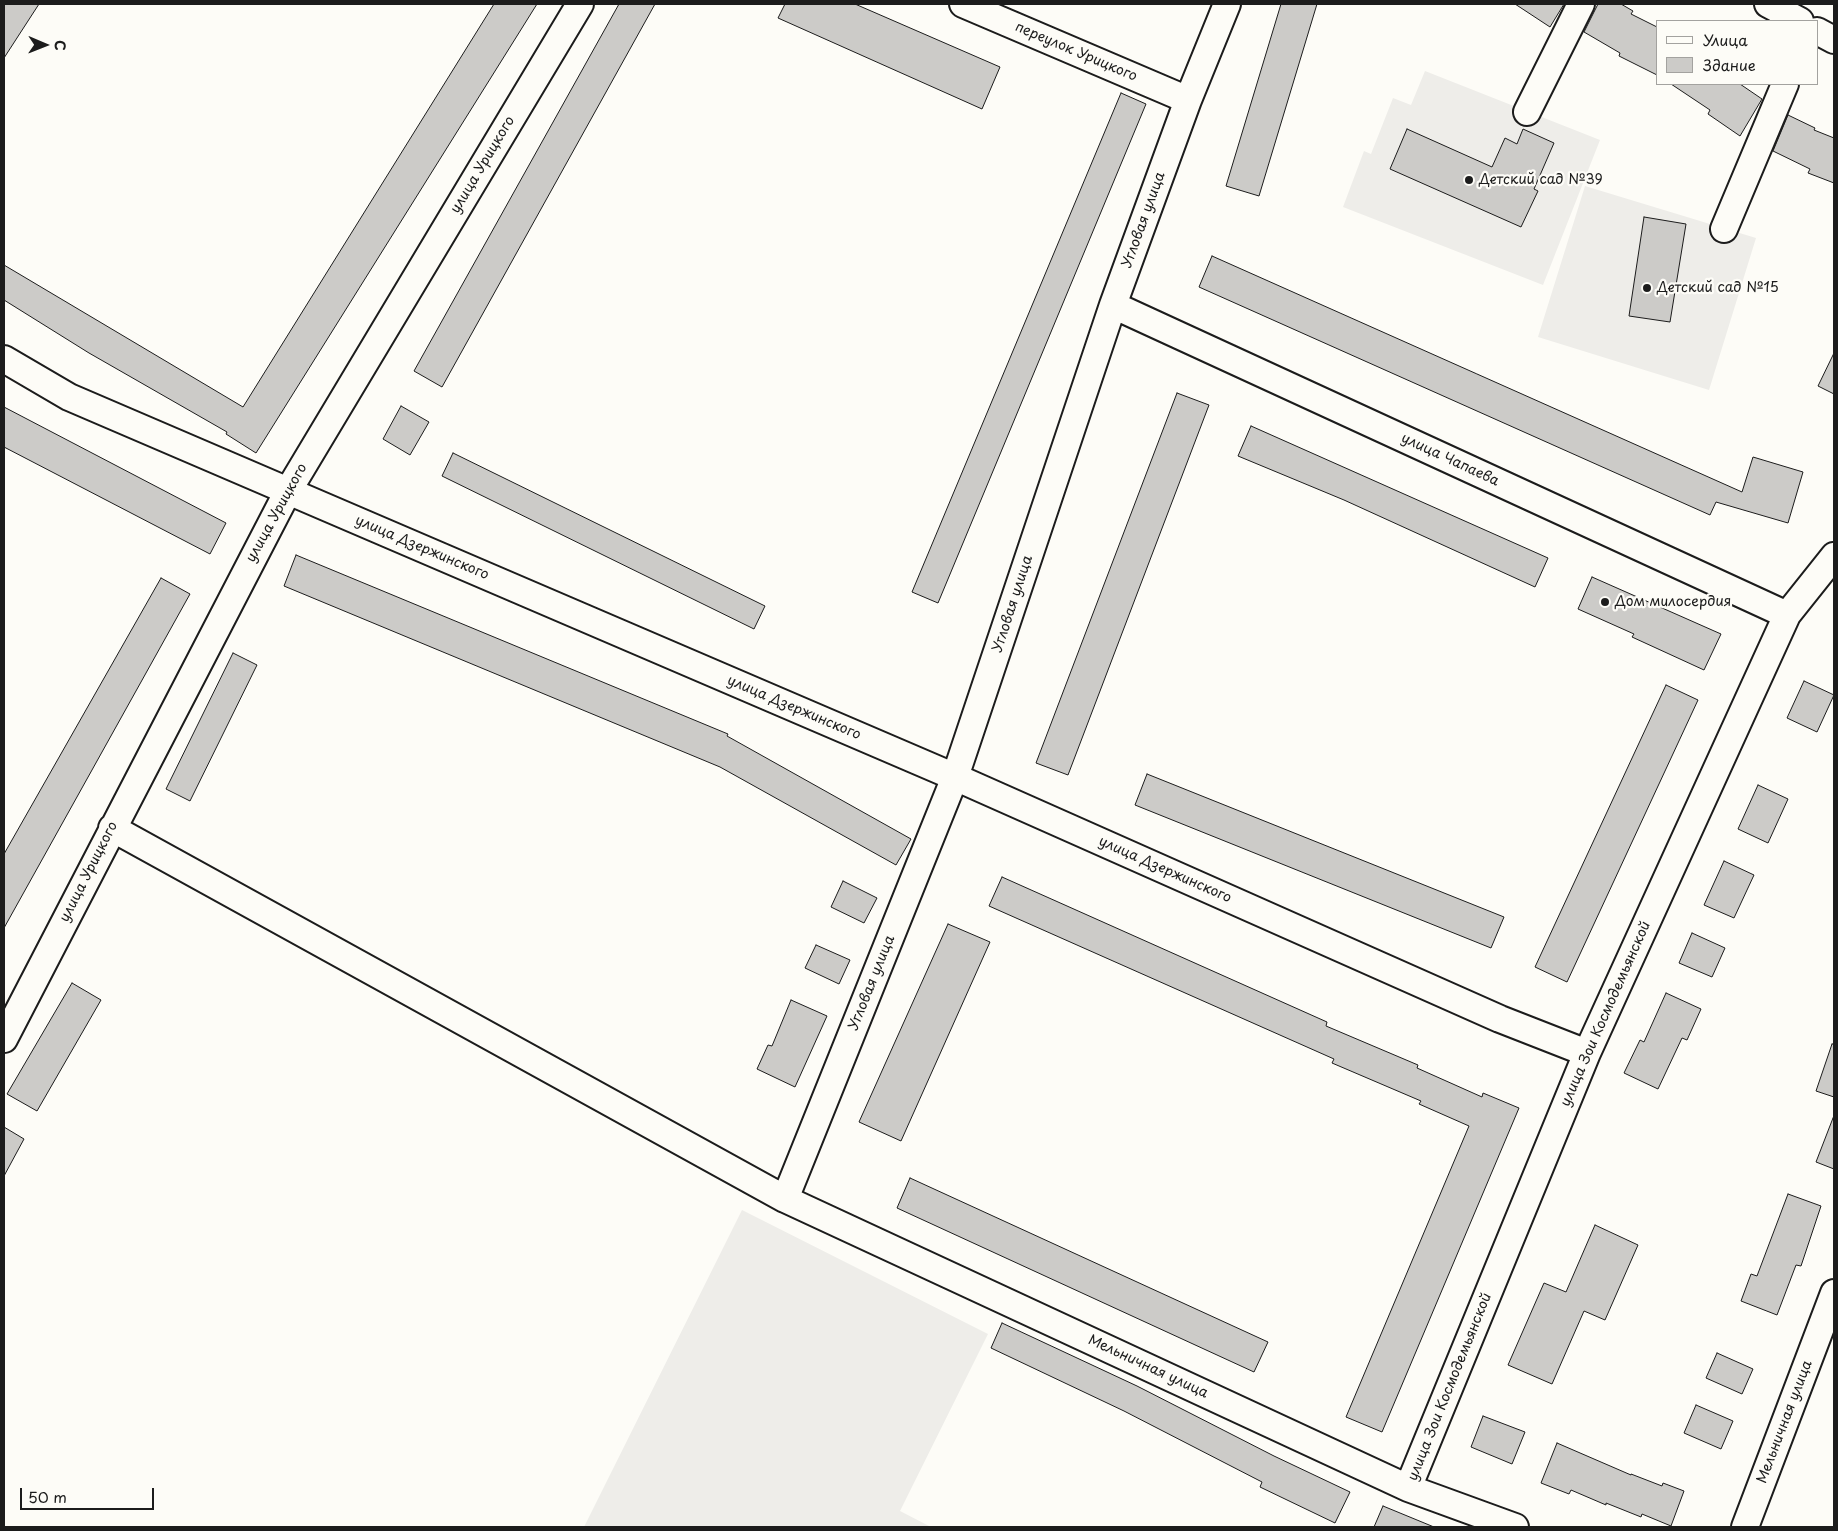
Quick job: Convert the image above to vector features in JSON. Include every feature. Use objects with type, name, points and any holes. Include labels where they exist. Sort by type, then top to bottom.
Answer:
[{"type":"street","name":"улица Урицкого","points":[[4,1039],[288,490],[580,4]]},
{"type":"street","name":"переулок Урицкого","points":[[963,4],[1188,100]]},
{"type":"street","name":"Угловая улица","points":[[785,1199],[955,777],[1113,305],[1188,100],[1227,4]]},
{"type":"street","points":[[1527,112],[1581,4]]},
{"type":"street","points":[[1768,4],[1798,20]]},
{"type":"street","points":[[1818,31],[1834,40]]},
{"type":"street","points":[[1724,229],[1785,85]]},
{"type":"street","name":"улица Чапаева","points":[[1113,305],[1787,615]]},
{"type":"street","name":"улица Дзержинского","points":[[4,359],[70,397],[955,777],[1500,1019],[1587,1053]]},
{"type":"street","name":"улица Зои Космодемьянской","points":[[1408,1488],[1587,1053],[1787,615],[1834,556]]},
{"type":"street","name":"Мельничная улица","points":[[112,828],[785,1199],[1408,1488],[1515,1527]]},
{"type":"street","name":"Мельничная улица","points":[[1745,1527],[1830,1319],[1834,1292]]},
{"type":"shaded area","name":"Детский сад №39","points":[[1425,71],[1600,140],[1543,285],[1343,207],[1364,151],[1371,154],[1393,98],[1411,105]]},
{"type":"shaded area","name":"Детский сад №15","points":[[1585,186],[1756,238],[1709,390],[1538,337]]},
{"type":"shaded area","points":[[742,1210],[988,1334],[900,1511],[931,1527],[584,1527]]},
{"type":"building","points":[[4,4],[39,4],[4,58]]},
{"type":"building","points":[[494,4],[537,4],[256,453],[226,434],[227,432],[89,353],[4,300],[4,265],[243,407]]},
{"type":"building","points":[[619,4],[655,4],[442,387],[414,371]]},
{"type":"building","points":[[785,4],[855,4],[1000,67],[982,109],[778,18]]},
{"type":"building","points":[[1281,4],[1317,4],[1259,196],[1226,186]]},
{"type":"building","points":[[1515,4],[1564,4],[1550,27]]},
{"type":"building","points":[[1598,4],[1621,4],[1633,11],[1631,14],[1656,26],[1656,74],[1619,56],[1620,53],[1584,32]]},
{"type":"building","points":[[1672,85],[1741,85],[1762,99],[1740,136],[1708,114],[1710,110]]},
{"type":"building","points":[[1121,93],[1146,104],[938,603],[912,592]]},
{"type":"building","points":[[1788,115],[1815,128],[1814,130],[1834,138],[1834,183],[1808,173],[1810,169],[1773,151]]},
{"type":"building","points":[[1407,129],[1492,167],[1505,138],[1517,144],[1523,129],[1554,143],[1534,189],[1538,191],[1521,227],[1390,169]]},
{"type":"building","points":[[1644,217],[1686,224],[1670,322],[1629,316]]},
{"type":"building","points":[[1212,256],[1742,492],[1753,457],[1803,472],[1788,523],[1716,502],[1710,515],[1199,287]]},
{"type":"building","points":[[1834,353],[1834,394],[1818,386]]},
{"type":"building","points":[[1177,393],[1209,405],[1068,775],[1036,763]]},
{"type":"building","points":[[401,406],[429,422],[410,455],[383,439]]},
{"type":"building","points":[[4,407],[226,523],[210,554],[4,447]]},
{"type":"building","points":[[1251,426],[1548,558],[1535,587],[1344,500],[1238,456]]},
{"type":"building","points":[[453,453],[765,606],[754,629],[442,476]]},
{"type":"building","points":[[296,555],[728,734],[727,736],[911,839],[896,865],[720,767],[284,586]]},
{"type":"building","points":[[1592,577],[1721,634],[1704,670],[1632,637],[1634,634],[1578,609]]},
{"type":"building","points":[[161,578],[190,594],[4,928],[4,854]]},
{"type":"building","points":[[233,653],[257,665],[190,801],[166,789]]},
{"type":"building","points":[[1804,681],[1834,695],[1817,732],[1787,718]]},
{"type":"building","points":[[1666,685],[1698,700],[1567,982],[1535,967]]},
{"type":"building","points":[[1147,774],[1504,917],[1491,948],[1135,805]]},
{"type":"building","points":[[1758,785],[1788,799],[1768,843],[1738,829]]},
{"type":"building","points":[[1724,861],[1754,875],[1734,918],[1704,905]]},
{"type":"building","points":[[1002,877],[1327,1022],[1326,1026],[1418,1065],[1417,1068],[1482,1097],[1483,1093],[1519,1108],[1382,1432],[1346,1417],[1469,1126],[1419,1104],[1421,1101],[1332,1063],[1334,1059],[989,906]]},
{"type":"building","points":[[843,881],[877,898],[864,923],[831,907]]},
{"type":"building","points":[[948,924],[990,942],[901,1141],[859,1122]]},
{"type":"building","points":[[1692,933],[1725,948],[1712,977],[1679,963]]},
{"type":"building","points":[[816,945],[850,960],[839,984],[805,968]]},
{"type":"building","points":[[72,983],[101,1000],[37,1111],[7,1094]]},
{"type":"building","points":[[1666,993],[1701,1009],[1687,1040],[1682,1038],[1658,1089],[1624,1073],[1640,1040],[1644,1042]]},
{"type":"building","points":[[791,1000],[827,1016],[795,1087],[757,1069],[768,1045],[772,1046]]},
{"type":"building","points":[[1832,1044],[1834,1044],[1834,1097],[1816,1091]]},
{"type":"building","points":[[1834,1118],[1834,1169],[1816,1162]]},
{"type":"building","points":[[4,1127],[24,1139],[4,1176]]},
{"type":"building","points":[[910,1178],[1268,1342],[1254,1372],[897,1208]]},
{"type":"building","points":[[1788,1194],[1821,1206],[1801,1266],[1796,1265],[1777,1315],[1741,1301],[1751,1274],[1757,1276]]},
{"type":"building","points":[[1595,1225],[1638,1245],[1605,1320],[1584,1311],[1552,1384],[1508,1365],[1544,1283],[1566,1292]]},
{"type":"building","points":[[1002,1323],[1137,1386],[1274,1456],[1350,1492],[1335,1523],[1260,1487],[1262,1482],[1124,1411],[991,1348]]},
{"type":"building","points":[[1717,1353],[1753,1369],[1742,1394],[1706,1378]]},
{"type":"building","points":[[1696,1405],[1733,1421],[1721,1449],[1684,1433]]},
{"type":"building","points":[[1483,1416],[1525,1432],[1512,1464],[1471,1447]]},
{"type":"building","points":[[1557,1443],[1631,1475],[1662,1486],[1663,1483],[1684,1491],[1671,1526],[1642,1514],[1641,1517],[1606,1503],[1606,1505],[1571,1490],[1569,1494],[1541,1483]]},
{"type":"building","points":[[1383,1506],[1434,1527],[1374,1527]]},
{"type":"place","name":"Детский сад №39","points":[[1469,180]]},
{"type":"place","name":"Детский сад №15","points":[[1647,288]]},
{"type":"place","name":"Дом милосердия","points":[[1605,602]]}]
